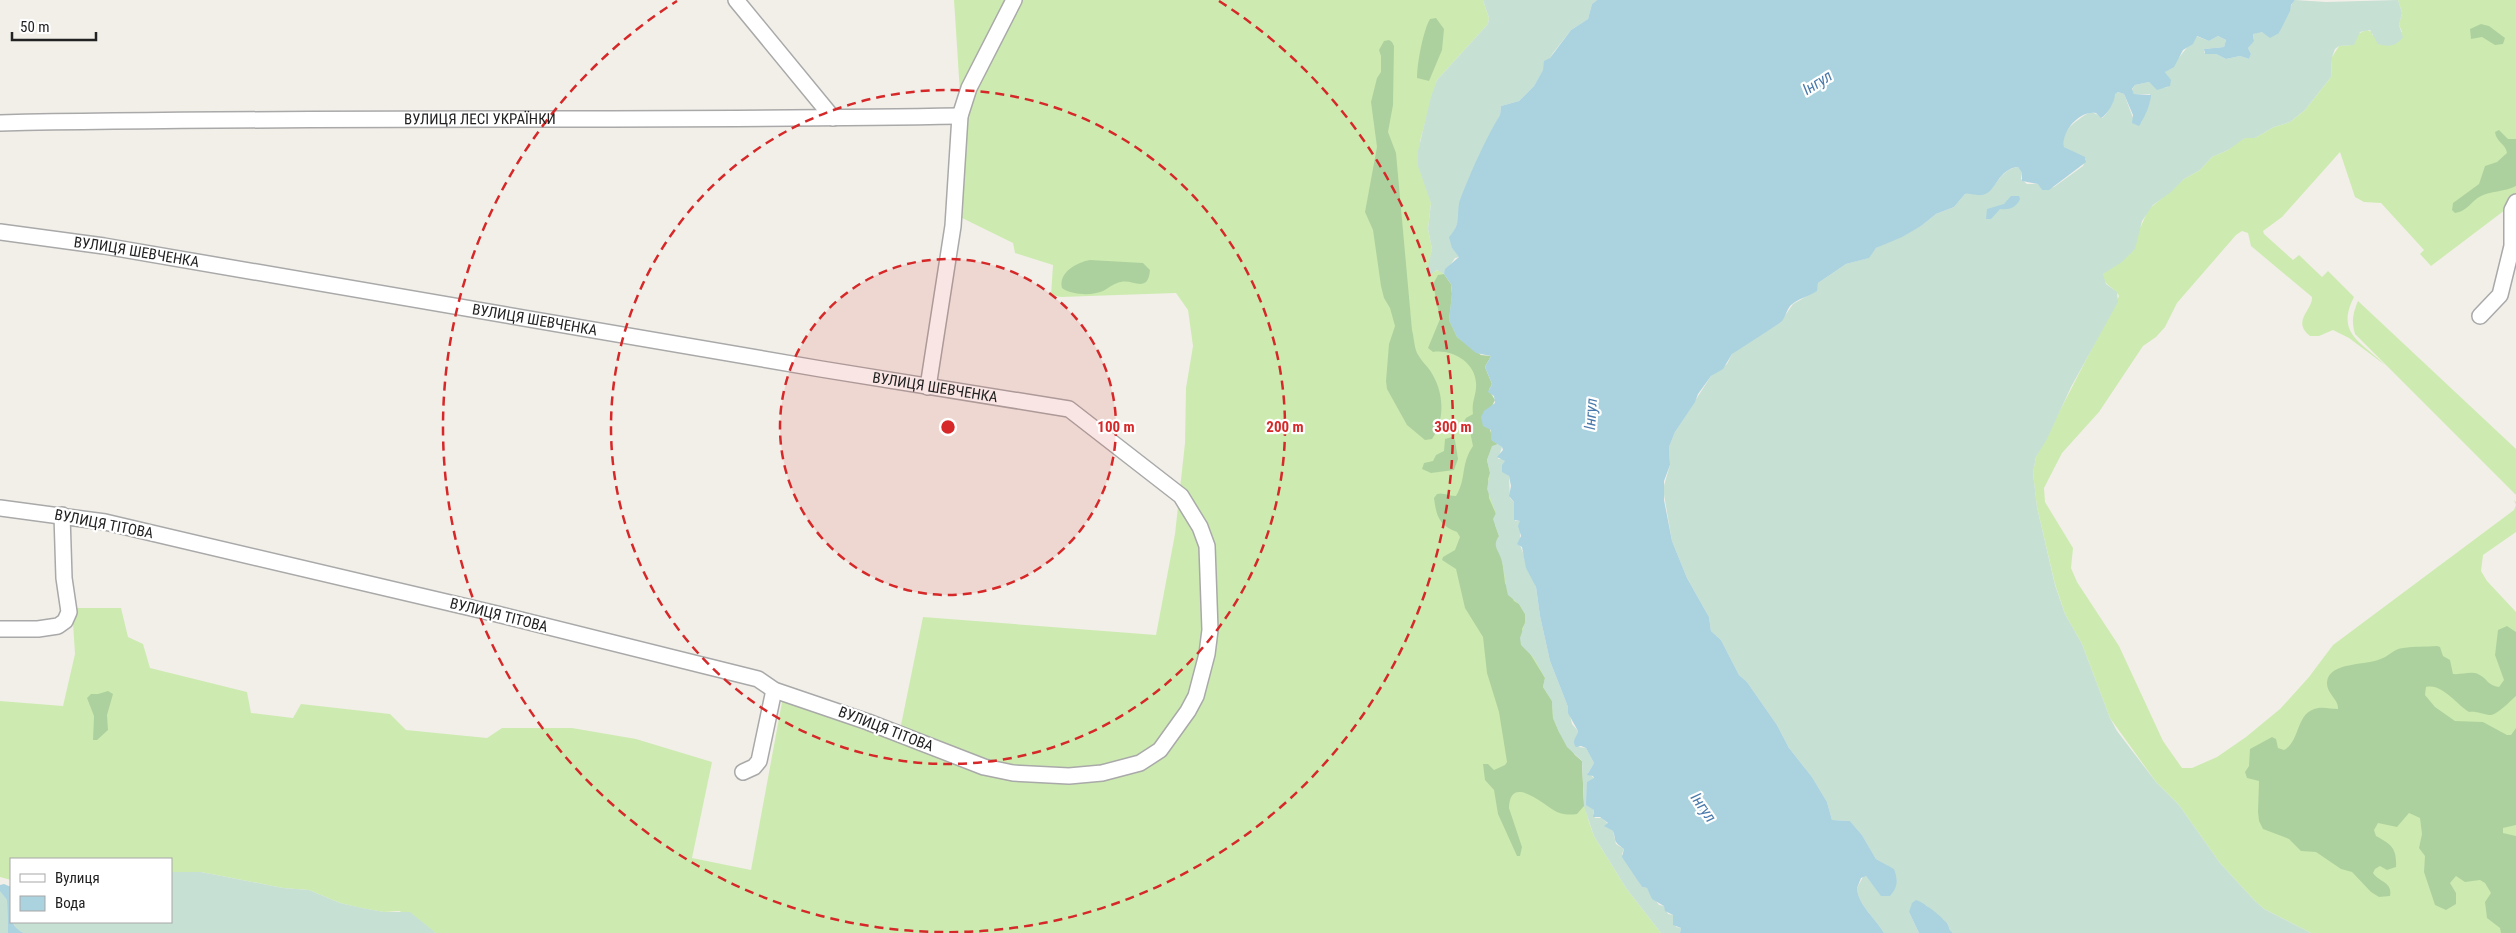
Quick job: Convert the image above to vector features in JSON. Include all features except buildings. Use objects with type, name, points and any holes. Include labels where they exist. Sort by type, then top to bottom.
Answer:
[{"type":"street","points":[[736,0],[833,118]]},
{"type":"street","points":[[928,388],[953,226],[960,116],[969,88],[1014,0]]},
{"type":"street","name":"ВУЛИЦЯ ЛЕСІ УКРАЇНКИ","points":[[0,123],[196,119],[833,118],[960,116]]},
{"type":"street","points":[[2480,316],[2500,295],[2512,246],[2512,210],[2516,202]]},
{"type":"street","name":"ВУЛИЦЯ ШЕВЧЕНКА","points":[[0,232],[104,246],[928,388],[1069,409]]},
{"type":"street","name":"ВУЛИЦЯ ТІТОВА","points":[[0,508],[62,515],[115,524],[506,616],[758,679],[774,690],[868,722],[984,766],[1013,773],[1069,776],[1102,773],[1140,763],[1160,750],[1167,743],[1196,696],[1202,678],[1210,620],[1208,553],[1200,527],[1181,496],[1069,409]]},
{"type":"street","points":[[0,629],[38,629],[58,626],[65,621],[69,612],[64,578],[62,515]]},
{"type":"street","points":[[743,772],[754,767],[759,761],[774,690]]},
{"type":"green space","points":[[954,0],[1483,0],[1489,18],[1488,24],[1437,80],[1420,141],[1431,203],[1428,229],[1432,249],[1428,271],[1429,274],[1438,270],[1444,274],[1470,349],[1491,440],[1498,444],[1492,447],[1589,822],[1594,836],[1626,888],[1661,933],[436,933],[424,926],[418,919],[399,911],[384,912],[361,908],[340,903],[309,890],[283,888],[201,872],[172,872],[172,858],[10,858],[10,880],[0,877],[0,701],[63,706],[75,654],[72,608],[121,608],[128,637],[143,644],[150,668],[247,692],[251,713],[293,718],[301,704],[390,714],[406,730],[487,738],[502,728],[572,728],[636,739],[712,762],[692,858],[751,870],[782,702],[901,725],[923,617],[1156,635],[1175,534],[1185,443],[1186,388],[1193,346],[1188,310],[1176,293],[1061,297],[1051,295],[1053,265],[1015,253],[1013,243],[958,216],[963,139]]},
{"type":"green space","points":[[1483,0],[1597,0],[1592,4],[1588,19],[1571,30],[1553,53],[1534,86],[1519,101],[1501,106],[1500,115],[1460,200],[1460,215],[1454,232],[1452,248],[1460,257],[1455,258],[1444,274],[1437,270],[1430,275],[1428,267],[1432,249],[1428,229],[1431,203],[1418,166],[1418,151],[1437,80],[1488,24],[1489,18]]},
{"type":"green space","points":[[2295,0],[2326,2],[2398,0],[2402,13],[2399,25],[2403,37],[2395,44],[2382,45],[2378,44],[2370,30],[2360,32],[2354,45],[2339,46],[2335,49],[2332,57],[2331,77],[2305,110],[2290,122],[2274,127],[2255,138],[2245,138],[2228,150],[2212,157],[2200,170],[2184,179],[2171,192],[2153,205],[2142,221],[2135,249],[2122,262],[2103,274],[2106,284],[2117,292],[2118,302],[2071,387],[2047,439],[2036,457],[2033,473],[2037,507],[2055,585],[2065,614],[2082,644],[2110,718],[2117,731],[2156,782],[2179,805],[2220,863],[2255,901],[2264,909],[2311,933],[1953,933],[1950,931],[1948,924],[1926,905],[1909,912],[1919,933],[1884,933],[1864,906],[1857,888],[1864,875],[1874,886],[1888,866],[1876,859],[1862,835],[1850,821],[1832,820],[1827,802],[1812,777],[1789,748],[1777,725],[1747,682],[1739,675],[1721,640],[1711,631],[1709,617],[1687,578],[1672,541],[1663,489],[1670,465],[1669,447],[1675,432],[1711,376],[1727,364],[1732,354],[1740,347],[1780,323],[1793,304],[1816,291],[1818,283],[1846,264],[1868,258],[1876,248],[1921,226],[1936,214],[1954,207],[1965,194],[1989,190],[2003,175],[2013,168],[2018,167],[2022,173],[2021,179],[2027,184],[2039,184],[2042,190],[2054,187],[2083,166],[2086,159],[2064,147],[2065,135],[2069,128],[2084,115],[2092,113],[2102,118],[2110,107],[2114,94],[2118,92],[2124,94],[2133,118],[2141,123],[2150,101],[2150,94],[2134,94],[2132,90],[2135,85],[2149,82],[2157,89],[2168,87],[2169,78],[2165,72],[2196,36],[2209,41],[2218,36],[2226,40],[2224,47],[2204,49],[2204,53],[2216,54],[2226,59],[2240,56],[2249,59],[2251,54],[2248,48],[2254,39],[2253,34],[2259,32],[2279,33]]},
{"type":"green space","points":[[2398,0],[2516,0],[2516,195],[2505,210],[2431,266],[2420,254],[2424,250],[2381,203],[2364,202],[2355,197],[2340,152],[2282,217],[2263,231],[2293,260],[2299,255],[2322,277],[2328,271],[2354,297],[2349,310],[2349,329],[2360,343],[2385,365],[2349,338],[2333,330],[2319,336],[2310,336],[2302,325],[2312,297],[2251,246],[2248,233],[2242,231],[2236,235],[2177,303],[2165,327],[2156,337],[2143,346],[2099,412],[2062,453],[2044,488],[2045,502],[2073,548],[2071,568],[2077,582],[2119,646],[2163,741],[2182,768],[2192,768],[2217,757],[2246,737],[2280,709],[2309,677],[2333,645],[2514,510],[2516,505],[2516,532],[2483,555],[2481,571],[2487,581],[2516,612],[2516,933],[2311,933],[2264,909],[2255,901],[2220,863],[2179,805],[2156,782],[2110,718],[2082,644],[2065,614],[2055,584],[2037,507],[2033,473],[2036,457],[2119,296],[2105,281],[2103,274],[2109,269],[2141,226],[2148,210],[2184,179],[2200,170],[2212,157],[2228,150],[2245,138],[2255,138],[2274,127],[2290,122],[2305,110],[2331,77],[2332,57],[2339,46],[2351,45],[2357,34],[2367,30],[2372,32],[2372,35],[2402,32],[2399,25],[2402,13]]},
{"type":"green space","points":[[1436,18],[1444,29],[1442,50],[1429,81],[1417,78],[1418,64],[1427,24],[1430,19]]},
{"type":"green space","points":[[2481,24],[2489,26],[2505,38],[2503,44],[2495,45],[2482,37],[2471,39],[2470,29]]},
{"type":"green space","points":[[1389,40],[1394,46],[1393,105],[1388,132],[1396,153],[1412,330],[1417,353],[1429,369],[1438,386],[1441,404],[1440,422],[1437,431],[1432,439],[1425,440],[1407,425],[1387,389],[1389,344],[1395,326],[1390,308],[1384,298],[1373,230],[1365,212],[1377,147],[1371,102],[1377,78],[1381,72],[1379,50],[1384,41]]},
{"type":"green space","points":[[2499,130],[2508,139],[2516,139],[2516,186],[2485,194],[2463,210],[2455,213],[2452,210],[2453,203],[2479,184],[2485,166],[2497,162],[2507,153],[2496,135],[2495,132]]},
{"type":"green space","points":[[1090,260],[1143,263],[1150,270],[1149,277],[1143,284],[1121,282],[1093,294],[1076,293],[1062,288],[1063,277],[1070,269]]},
{"type":"green space","points":[[1444,274],[1451,284],[1452,294],[1449,320],[1457,337],[1481,355],[1491,356],[1485,367],[1492,384],[1489,390],[1495,400],[1491,408],[1490,429],[1493,441],[1498,444],[1492,447],[1487,460],[1490,473],[1488,479],[1489,498],[1496,514],[1495,525],[1499,536],[1505,583],[1514,601],[1519,604],[1525,614],[1525,623],[1522,629],[1529,652],[1545,678],[1543,687],[1552,701],[1553,718],[1559,732],[1575,755],[1582,761],[1584,806],[1577,814],[1557,812],[1522,792],[1515,793],[1511,798],[1509,808],[1522,847],[1520,856],[1517,856],[1498,814],[1494,790],[1485,780],[1483,764],[1488,764],[1494,770],[1505,765],[1507,762],[1499,712],[1487,673],[1483,637],[1465,608],[1456,569],[1442,560],[1443,557],[1455,550],[1460,537],[1457,532],[1442,523],[1436,510],[1434,498],[1437,494],[1456,496],[1459,489],[1466,459],[1473,446],[1470,432],[1463,423],[1466,418],[1473,414],[1476,387],[1472,369],[1461,358],[1448,353],[1433,352],[1428,348],[1440,319],[1433,284],[1438,275]]},
{"type":"green space","points":[[2358,301],[2516,449],[2516,495],[2355,334],[2353,317]]},
{"type":"green space","points":[[1452,437],[1455,440],[1458,459],[1454,470],[1431,473],[1422,469],[1424,463],[1433,461],[1436,455],[1444,451],[1445,439]]},
{"type":"green space","points":[[1498,444],[1502,447],[1498,459],[1504,459],[1505,461],[1502,471],[1509,476],[1510,498],[1514,502],[1515,521],[1520,521],[1520,545],[1536,587],[1550,661],[1568,707],[1572,724],[1578,731],[1576,738],[1579,747],[1586,748],[1594,763],[1588,773],[1594,778],[1587,794],[1594,810],[1593,814],[1595,818],[1602,818],[1608,824],[1605,826],[1613,831],[1616,844],[1624,849],[1622,854],[1642,887],[1647,888],[1659,905],[1664,906],[1668,914],[1673,915],[1676,927],[1681,928],[1680,933],[1661,933],[1626,888],[1594,836],[1584,806],[1582,761],[1567,747],[1559,732],[1553,718],[1552,701],[1543,687],[1545,678],[1534,658],[1521,645],[1520,638],[1525,623],[1525,614],[1519,604],[1508,595],[1503,566],[1496,546],[1499,536],[1493,519],[1496,513],[1487,489],[1490,473],[1487,460],[1492,446]]},
{"type":"green space","points":[[2507,626],[2516,632],[2516,696],[2503,708],[2492,715],[2469,712],[2438,688],[2426,687],[2425,695],[2435,707],[2455,721],[2483,722],[2507,735],[2511,735],[2516,728],[2516,825],[2503,828],[2503,833],[2516,836],[2516,933],[2501,933],[2500,928],[2487,918],[2485,902],[2491,893],[2485,883],[2480,880],[2465,882],[2456,876],[2450,883],[2456,893],[2456,904],[2446,910],[2435,905],[2424,872],[2425,856],[2419,848],[2422,834],[2420,818],[2409,813],[2397,827],[2378,823],[2374,830],[2376,836],[2392,847],[2395,855],[2396,867],[2387,870],[2380,866],[2373,873],[2388,885],[2390,896],[2379,897],[2371,892],[2352,872],[2341,869],[2316,852],[2301,851],[2289,839],[2263,829],[2259,821],[2258,812],[2259,781],[2247,778],[2245,772],[2249,766],[2250,749],[2272,737],[2276,739],[2278,748],[2284,750],[2293,740],[2305,715],[2318,708],[2338,709],[2337,702],[2328,690],[2327,682],[2329,675],[2342,667],[2386,657],[2400,649],[2437,646],[2440,647],[2443,656],[2450,660],[2453,674],[2478,674],[2492,685],[2499,687],[2504,680],[2495,655],[2498,630]]},
{"type":"green space","points":[[108,691],[113,694],[107,715],[108,730],[97,740],[93,740],[94,716],[87,698],[91,694]]},
{"type":"green space","points":[[172,872],[201,872],[283,888],[309,890],[340,903],[362,908],[384,912],[410,912],[436,933],[24,933],[17,930],[13,923],[172,923]]},
{"type":"green space","points":[[0,890],[7,900],[8,933],[0,933]]},
{"type":"water","name":"Інгул","points":[[1597,0],[2295,0],[2279,33],[2270,38],[2262,32],[2253,34],[2254,41],[2248,48],[2251,54],[2249,59],[2240,56],[2226,59],[2216,54],[2205,54],[2204,49],[2224,47],[2226,40],[2218,36],[2209,41],[2197,36],[2193,44],[2183,50],[2174,67],[2165,72],[2171,80],[2170,86],[2157,90],[2149,82],[2135,85],[2132,89],[2134,94],[2151,95],[2147,111],[2139,126],[2132,123],[2133,115],[2124,94],[2118,92],[2115,94],[2110,108],[2101,118],[2096,113],[2090,113],[2078,118],[2065,135],[2064,147],[2085,157],[2086,162],[2049,190],[2042,190],[2038,184],[2022,181],[2022,173],[2018,167],[2011,169],[2002,176],[1989,192],[1980,195],[1965,194],[1954,207],[1936,214],[1921,226],[1902,237],[1876,248],[1869,258],[1846,264],[1818,283],[1817,291],[1791,305],[1780,323],[1732,354],[1723,369],[1711,376],[1675,432],[1669,447],[1670,465],[1664,481],[1664,500],[1672,541],[1687,578],[1709,617],[1711,631],[1721,640],[1739,675],[1747,682],[1777,725],[1789,748],[1812,777],[1827,802],[1832,820],[1850,821],[1862,835],[1876,859],[1894,869],[1897,883],[1895,890],[1890,896],[1881,896],[1866,876],[1861,878],[1857,888],[1864,906],[1884,933],[1680,933],[1681,928],[1673,925],[1673,915],[1665,911],[1664,906],[1652,899],[1647,888],[1642,887],[1622,857],[1624,849],[1616,842],[1613,831],[1604,826],[1608,823],[1600,817],[1593,817],[1594,810],[1586,805],[1587,782],[1594,778],[1587,775],[1594,763],[1586,748],[1576,747],[1575,745],[1574,741],[1578,731],[1568,713],[1568,707],[1550,661],[1536,587],[1526,568],[1522,547],[1517,544],[1521,536],[1518,526],[1520,521],[1514,520],[1514,502],[1509,496],[1511,486],[1509,476],[1502,472],[1502,465],[1505,461],[1497,457],[1503,450],[1502,447],[1491,440],[1491,430],[1483,426],[1481,417],[1484,411],[1495,403],[1494,396],[1488,392],[1492,384],[1485,367],[1491,356],[1476,353],[1457,337],[1449,320],[1452,294],[1451,284],[1444,274],[1445,269],[1459,257],[1452,248],[1449,237],[1456,227],[1459,202],[1479,155],[1500,115],[1501,106],[1519,101],[1534,86],[1543,70],[1544,61],[1550,58],[1571,30],[1588,19],[1592,4]]},
{"type":"water","points":[[2011,196],[2019,196],[2020,199],[2016,205],[2009,209],[2000,209],[1991,219],[1986,219],[1987,209],[2004,204]]},
{"type":"water","points":[[4,884],[10,887],[10,923],[13,923],[18,930],[24,933],[8,933],[7,900],[0,891],[0,885]]},
{"type":"water","points":[[1916,900],[1929,907],[1947,923],[1950,931],[1953,933],[1919,933],[1909,912],[1912,903]]}]
